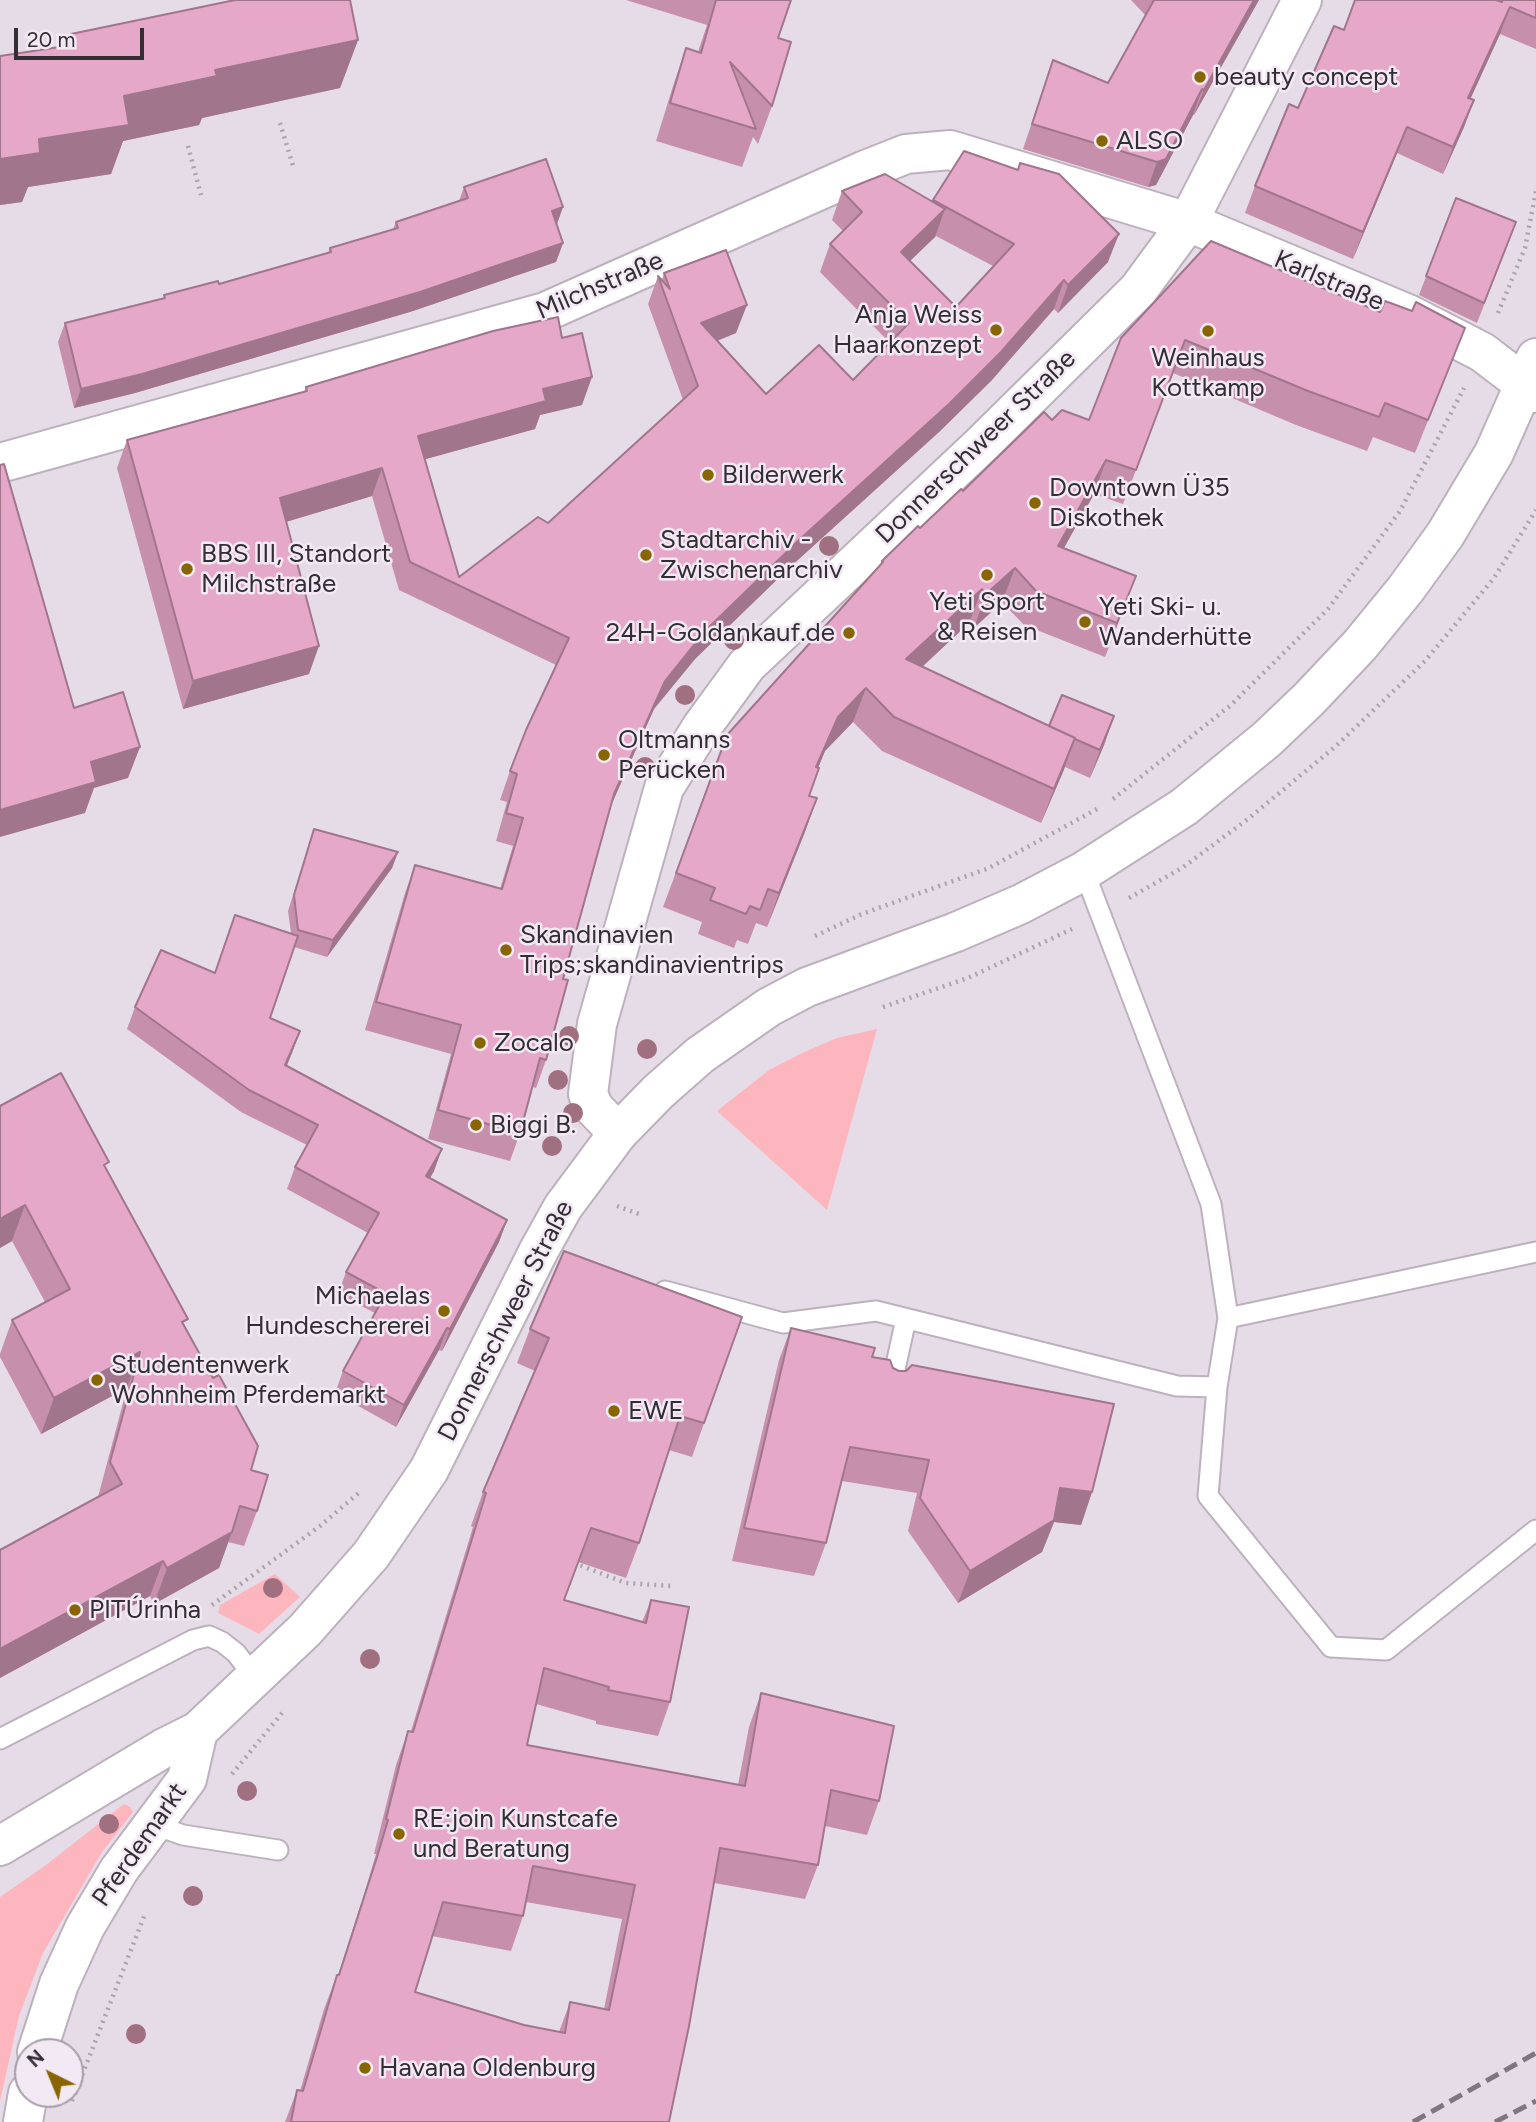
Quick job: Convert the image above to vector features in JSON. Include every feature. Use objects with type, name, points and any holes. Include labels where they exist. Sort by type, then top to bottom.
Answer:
[{"type":"street","name":"Donnerschweer Straße","points":[[198,1731],[305,1630],[371,1555],[429,1470],[549,1257],[563,1207],[618,1133],[594,1108],[588,1094],[597,1024],[664,789],[701,727],[747,666],[981,444],[1138,290],[1188,222],[1302,0]]},
{"type":"street","name":"Milchstraße","points":[[0,463],[545,312],[863,170],[906,154],[950,150],[1188,222]]},
{"type":"street","name":"Karlstraße","points":[[1188,222],[1408,314],[1532,380]]},
{"type":"street","points":[[618,1133],[658,1092],[700,1055],[769,1007],[807,986],[956,932],[1021,904],[1084,871],[1147,832],[1220,779],[1310,699],[1360,645],[1405,590],[1445,535],[1494,453],[1532,380]]},
{"type":"street","name":"Pferdemarkt","points":[[42,2038],[59,1984],[85,1927],[118,1870],[187,1779],[198,1731]]},
{"type":"street","name":"Pferdemarkt","points":[[0,1846],[164,1748],[198,1731]]},
{"type":"lane","points":[[1084,871],[1211,1204],[1228,1318],[1217,1387],[1208,1496],[1331,1647],[1385,1650],[1536,1530]]},
{"type":"lane","points":[[1228,1318],[1536,1252]]},
{"type":"lane","points":[[651,1287],[783,1323],[876,1311],[1177,1385],[1217,1387]]},
{"type":"lane","points":[[890,1392],[906,1319]]},
{"type":"lane","points":[[0,1739],[193,1640],[209,1636],[236,1653],[255,1678]]},
{"type":"lane","points":[[152,1824],[183,1835],[278,1850]]},
{"type":"path","points":[[280,123],[294,169]]},
{"type":"path","points":[[188,146],[201,195]]},
{"type":"path","points":[[872,1011],[968,978],[1044,944],[1182,868],[1248,820],[1336,746],[1426,661],[1494,578],[1536,510]]},
{"type":"path","points":[[608,1203],[639,1214]]},
{"type":"path","points":[[562,1559],[626,1583],[672,1586]]},
{"type":"path","points":[[229,1778],[286,1708]]},
{"type":"path","points":[[84,2069],[146,1910]]},
{"type":"shaded area","points":[[877,1029],[827,1210],[717,1111],[769,1070],[802,1053],[837,1038]]},
{"type":"shaded area","points":[[275,1574],[300,1597],[259,1634],[218,1613],[220,1605]]},
{"type":"shaded area","points":[[124,1804],[130,1807],[133,1812],[102,1852],[43,1953],[19,2016],[0,2101],[0,1897]]},
{"type":"building","points":[[235,0],[350,0],[358,40],[215,70],[217,76],[124,96],[129,125],[39,139],[40,153],[0,159],[0,56],[73,45],[71,34]]},
{"type":"building","points":[[716,0],[791,0],[778,38],[791,42],[772,106],[730,62],[756,129],[670,103],[686,48],[701,53]]},
{"type":"building","points":[[1154,0],[1254,0],[1204,90],[1202,89],[1166,159],[1157,162],[1032,124],[1053,60],[1108,83]]},
{"type":"building","points":[[1355,0],[1536,0],[1536,18],[1510,7],[1468,98],[1474,100],[1453,147],[1407,127],[1363,232],[1255,186],[1289,104],[1298,108],[1334,26],[1344,30]]},
{"type":"building","points":[[964,151],[1018,170],[1020,163],[1059,174],[1119,234],[1068,285],[1064,280],[1001,352],[949,404],[799,540],[705,631],[665,681],[614,794],[563,979],[568,980],[546,1060],[540,1058],[520,1133],[438,1110],[461,1025],[376,1002],[415,865],[502,889],[523,818],[506,813],[517,774],[510,771],[569,638],[410,562],[382,468],[280,498],[319,646],[193,681],[127,440],[307,391],[306,387],[493,331],[558,317],[562,338],[582,333],[592,377],[543,389],[546,401],[418,436],[459,577],[538,517],[548,523],[698,386],[658,276],[670,289],[664,273],[726,250],[747,305],[701,323],[766,394],[819,345],[853,380],[909,323],[830,244],[862,212],[842,191],[885,174],[945,209],[901,252],[956,307],[1014,244],[933,200]]},
{"type":"building","points":[[546,159],[563,207],[552,211],[563,243],[420,292],[142,374],[81,389],[65,323],[331,252],[330,248],[398,228],[396,222],[468,198],[464,187]]},
{"type":"building","points":[[1456,198],[1516,222],[1484,303],[1426,276]]},
{"type":"building","points":[[1211,241],[1380,312],[1385,301],[1412,311],[1416,302],[1465,328],[1428,420],[1385,403],[1379,417],[1185,340],[1136,470],[1106,460],[1058,546],[1136,576],[1117,623],[1036,591],[1015,568],[986,594],[982,589],[906,659],[1075,738],[1054,789],[894,717],[866,688],[838,717],[816,767],[819,768],[809,796],[817,798],[779,893],[768,889],[760,910],[750,906],[746,914],[710,900],[715,888],[676,873],[727,735],[882,561],[918,526],[920,528],[961,489],[963,491],[1044,412],[1052,420],[1062,410],[1089,420],[1121,338]]},
{"type":"building","points":[[4,464],[74,708],[123,692],[140,747],[91,762],[96,782],[0,810],[0,465]]},
{"type":"building","points":[[1062,695],[1114,716],[1100,750],[1049,726]]},
{"type":"building","points":[[314,829],[398,852],[333,940],[298,930],[294,895]]},
{"type":"building","points":[[235,915],[298,936],[270,1018],[300,1031],[285,1065],[442,1149],[426,1176],[507,1220],[450,1329],[447,1328],[404,1405],[343,1371],[385,1295],[346,1272],[379,1213],[295,1167],[318,1125],[249,1090],[135,1007],[161,950],[215,973]]},
{"type":"building","name":"Studentenwerk Wohnheim Pferdemarkt","points":[[61,1073],[109,1162],[104,1165],[188,1319],[182,1322],[213,1378],[219,1375],[258,1446],[251,1470],[268,1475],[257,1511],[240,1506],[232,1532],[167,1568],[163,1561],[0,1649],[0,1550],[122,1484],[110,1462],[140,1352],[54,1398],[12,1320],[70,1289],[25,1205],[0,1219],[0,1106]]},
{"type":"building","points":[[564,1251],[742,1317],[704,1423],[680,1416],[639,1543],[591,1528],[564,1600],[646,1623],[651,1600],[689,1607],[670,1702],[608,1690],[609,1687],[544,1668],[527,1745],[745,1786],[761,1693],[894,1726],[879,1801],[831,1790],[818,1865],[720,1848],[669,2122],[291,2122],[297,2090],[303,2091],[337,1975],[377,1857],[408,1731],[413,1732],[486,1493],[483,1492],[549,1338],[530,1329]],"holes":[[[533,1866],[635,1885],[609,2010],[570,2002],[565,2033],[524,2025],[415,1992],[443,1902],[523,1916]]]},
{"type":"building","points":[[791,1328],[875,1348],[872,1357],[890,1360],[893,1368],[899,1371],[906,1371],[912,1365],[1114,1404],[1092,1492],[1060,1488],[1054,1520],[970,1571],[920,1498],[929,1460],[850,1447],[826,1543],[744,1528]]},
{"type":"railway","points":[[1413,2122],[1536,2053]]},
{"type":"railway","points":[[1495,2122],[1536,2101]]},
{"type":"place","name":"beauty concept","points":[[1200,77]]},
{"type":"place","name":"ALSO","points":[[1102,141]]},
{"type":"place","name":"Anja Weiss Haarkonzept","points":[[996,330]]},
{"type":"place","name":"Weinhaus Kottkamp","points":[[1208,331]]},
{"type":"place","name":"Bilderwerk","points":[[708,475]]},
{"type":"place","name":"Downtown Ü35 Diskothek","points":[[1035,503]]},
{"type":"place","name":"Stadtarchiv - Zwischenarchiv","points":[[646,555]]},
{"type":"place","name":"BBS III, Standort Milchstraße","points":[[187,569]]},
{"type":"place","name":"Yeti Sport & Reisen","points":[[987,575]]},
{"type":"place","name":"Yeti Ski- u. Wanderhütte","points":[[1085,622]]},
{"type":"place","name":"24H-Goldankauf.de","points":[[849,633]]},
{"type":"place","name":"Oltmanns Perücken","points":[[604,755]]},
{"type":"place","name":"Skandinavien Trips;skandinavientrips","points":[[506,950]]},
{"type":"place","name":"Zocalo","points":[[480,1043]]},
{"type":"place","name":"Biggi B.","points":[[476,1125]]},
{"type":"place","name":"Michaelas Hundeschererei","points":[[444,1311]]},
{"type":"place","name":"Studentenwerk Wohnheim Pferdemarkt","points":[[97,1380]]},
{"type":"place","name":"EWE","points":[[614,1411]]},
{"type":"place","name":"PITÚrinha","points":[[75,1610]]},
{"type":"place","name":"RE:join Kunstcafe und Beratung","points":[[399,1834]]},
{"type":"place","name":"Havana Oldenburg","points":[[365,2068]]}]
